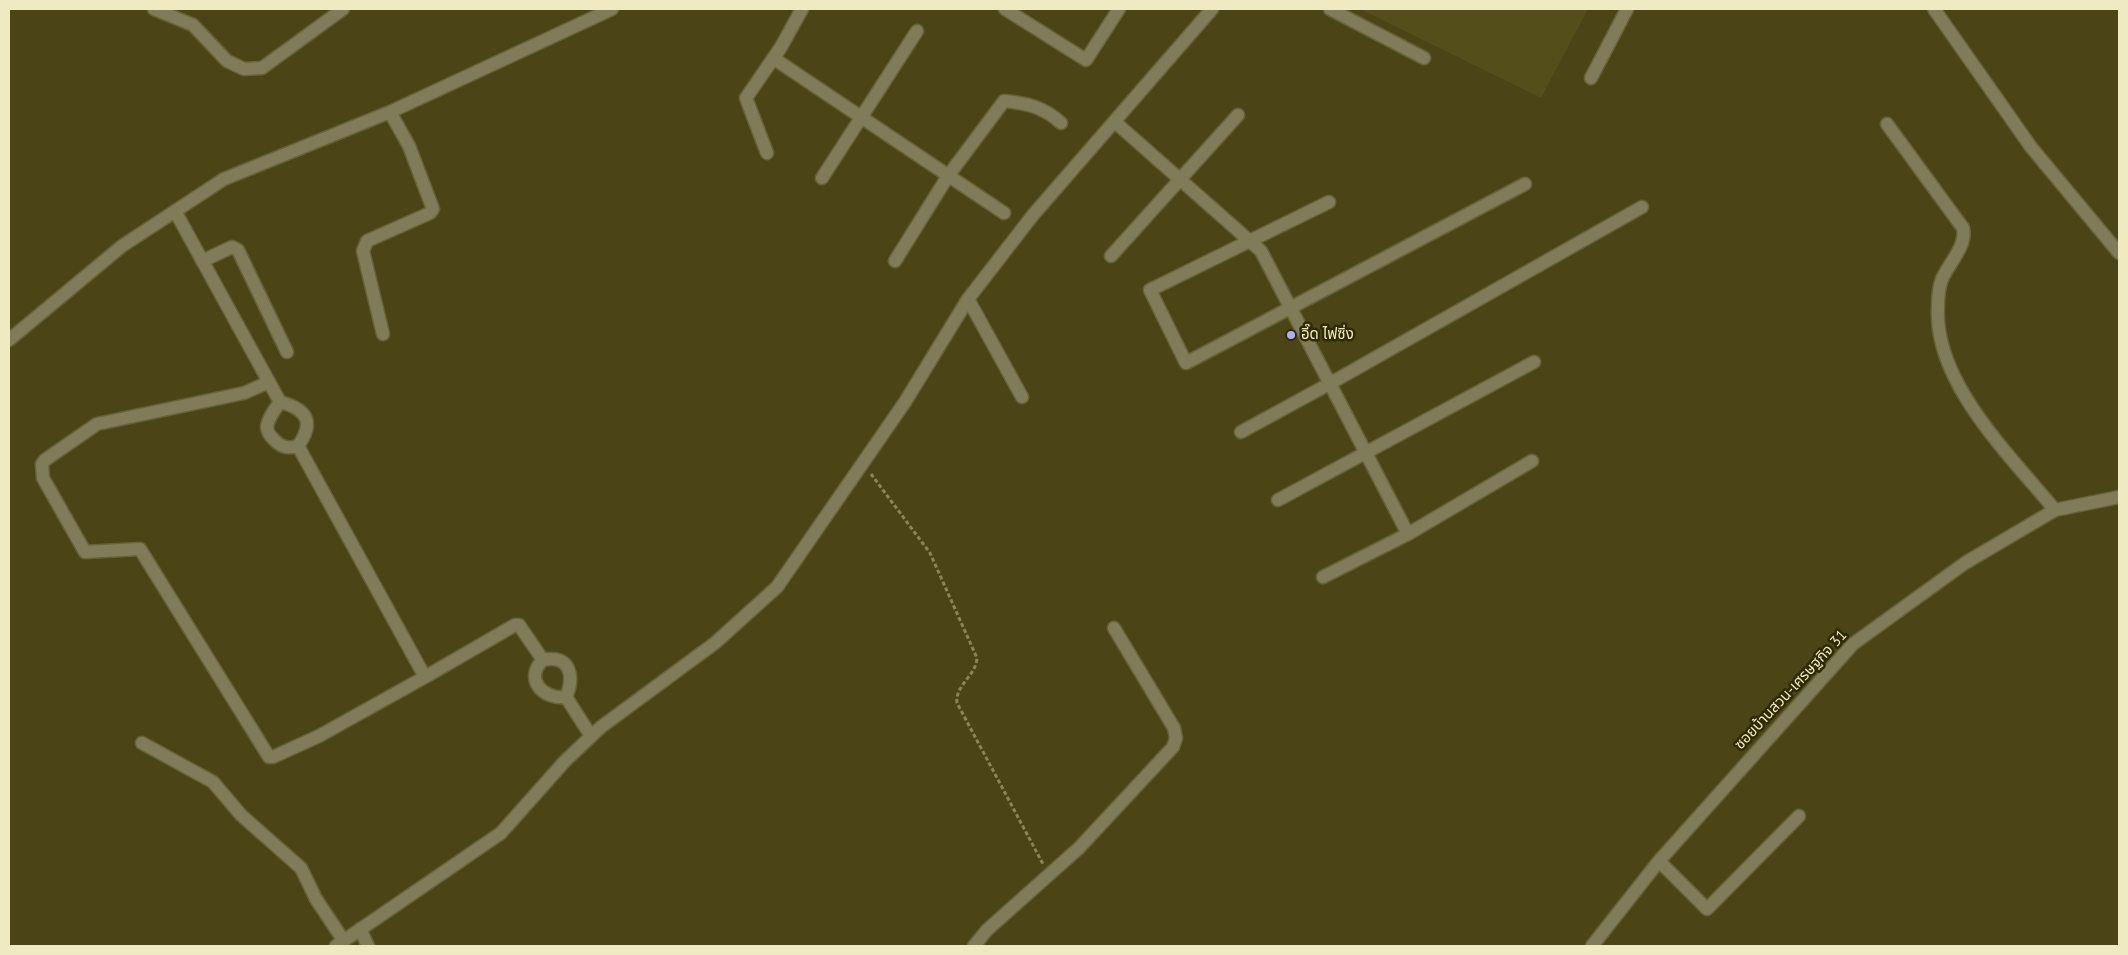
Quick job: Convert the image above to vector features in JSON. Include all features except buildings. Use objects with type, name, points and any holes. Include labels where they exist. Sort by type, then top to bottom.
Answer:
[{"type":"street","points":[[154,9],[193,25],[226,61],[244,68],[262,68],[343,9]]},
{"type":"street","points":[[9,340],[122,246],[224,179],[390,112],[612,9]]},
{"type":"street","points":[[767,153],[746,98],[773,58],[802,9]]},
{"type":"street","points":[[1005,9],[1086,60],[1119,9]]},
{"type":"street","points":[[142,743],[213,782],[241,815],[301,868],[340,944],[501,833],[565,761],[591,736],[716,644],[777,587],[906,402],[968,299],[1033,215],[1212,9]]},
{"type":"street","points":[[1330,9],[1424,58]]},
{"type":"street","points":[[1591,78],[1626,9]]},
{"type":"street","points":[[1934,9],[2031,147],[2119,253]]},
{"type":"street","points":[[822,178],[916,31]]},
{"type":"street","points":[[773,58],[1004,213]]},
{"type":"street","points":[[895,261],[948,176],[1004,101],[1025,102],[1053,116],[1061,123]]},
{"type":"street","points":[[383,334],[363,251],[366,241],[430,213],[433,209],[409,146],[390,112]]},
{"type":"street","points":[[1111,256],[1238,116]]},
{"type":"street","points":[[1115,122],[1261,251],[1408,534]]},
{"type":"street","points":[[1887,124],[1963,228],[1965,236],[1941,282],[1938,307],[1940,332],[1946,359],[1956,384],[1969,405],[2055,510]]},
{"type":"street","points":[[1329,202],[1150,290],[1186,363],[1525,184]]},
{"type":"street","points":[[1241,432],[1642,207]]},
{"type":"street","points":[[175,211],[280,402],[295,406],[304,413],[307,422],[307,432],[298,446]]},
{"type":"street","points":[[202,261],[232,247],[238,250],[287,352]]},
{"type":"street","points":[[968,299],[1022,397]]},
{"type":"street","points":[[1278,500],[1534,362]]},
{"type":"street","points":[[269,382],[244,393],[97,424],[42,464],[43,478],[85,552],[140,549],[269,756],[273,757],[319,736],[515,625],[521,626],[542,660]]},
{"type":"street","points":[[280,402],[267,428],[278,443],[286,447],[298,446]]},
{"type":"street","points":[[298,446],[425,677]]},
{"type":"street","points":[[1322,577],[1408,534],[1532,461]]},
{"type":"street","name":"ซอยบ้านสวน-เศรษฐกิจ 31","points":[[1592,946],[1659,861],[1853,644],[1965,563],[2055,510],[2119,497]]},
{"type":"street","points":[[974,946],[987,930],[1079,848],[1173,747],[1176,738],[1174,728],[1114,628]]},
{"type":"street","points":[[556,658],[564,663],[571,672],[570,687],[566,697],[556,698],[548,696],[541,691],[535,673],[537,665],[542,660],[556,658]]},
{"type":"street","points":[[566,697],[591,736]]},
{"type":"street","points":[[1659,861],[1707,909],[1799,816]]},
{"type":"street","points":[[360,929],[368,946]]},
{"type":"path","points":[[863,464],[930,553],[977,658],[975,667],[958,691],[957,704],[1049,874]]},
{"type":"shaded area","points":[[1360,9],[1588,9],[1541,98]]},
{"type":"place","name":"อี๊ด ไฟซิ่ง","points":[[1291,335]]}]
